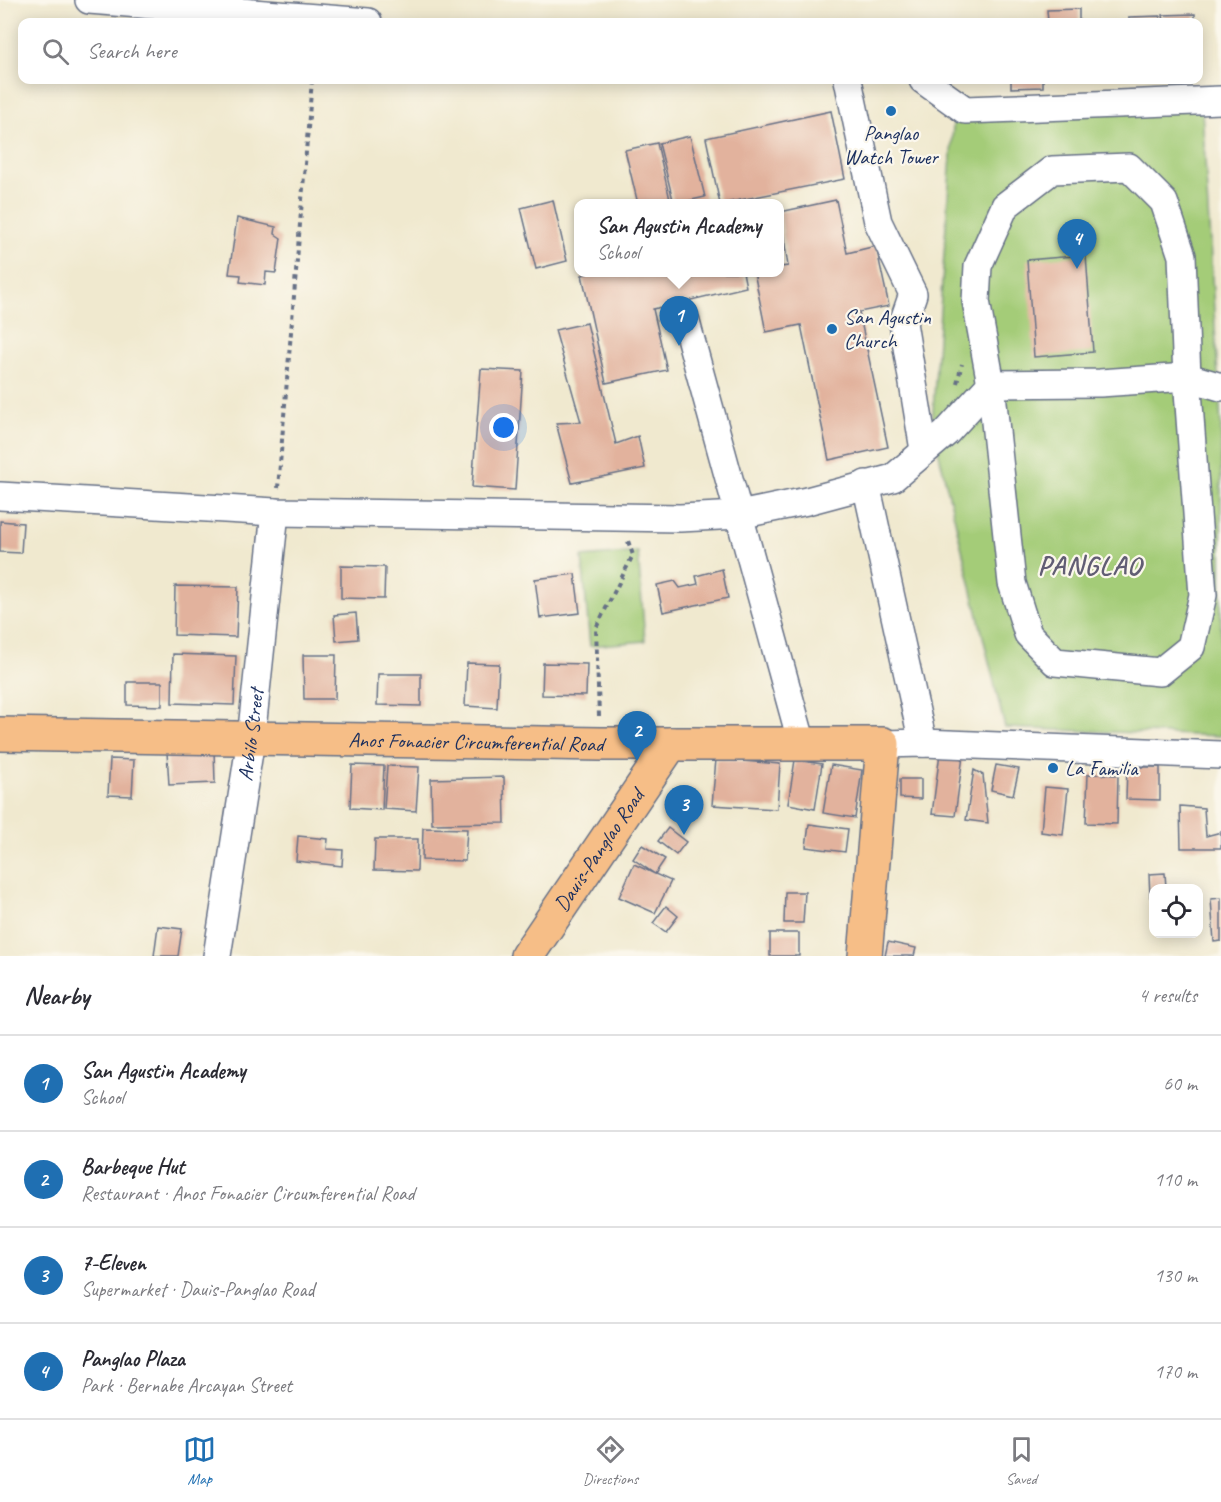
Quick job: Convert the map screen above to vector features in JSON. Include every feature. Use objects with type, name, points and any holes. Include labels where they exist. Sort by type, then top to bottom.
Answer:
[{"type":"main road","name":"Anos Fonacier Circumferential Road","points":[[0,734],[600,744],[883,744]]},
{"type":"main road","name":"Dauis-Panglao Road","points":[[527,956],[671,744]]},
{"type":"main road","points":[[865,956],[883,744]]},
{"type":"street","points":[[89,0],[317,18]]},
{"type":"street","points":[[849,84],[878,222],[913,294],[903,323],[924,450]]},
{"type":"street","points":[[929,84],[965,110],[1221,100]]},
{"type":"street","points":[[1129,167],[1164,202],[1182,256],[1187,377],[1203,595],[1191,647],[1161,672],[1055,662],[1028,634],[1012,583],[991,384],[976,302],[978,266],[1005,206],[1052,170],[1129,167]]},
{"type":"street","points":[[684,315],[802,744]]},
{"type":"street","points":[[0,496],[275,512],[680,519],[739,515],[807,501],[893,478],[946,433],[991,384],[1100,383],[1187,377],[1221,387]]},
{"type":"street","points":[[866,484],[923,743]]},
{"type":"street","name":"Arbilo Street","points":[[217,956],[251,739],[275,512]]},
{"type":"street","points":[[883,744],[923,743],[1221,755]]},
{"type":"path","points":[[275,512],[312,84]]},
{"type":"path","points":[[600,744],[596,628],[633,555],[621,518]]},
{"type":"green space","points":[[1202,109],[1221,427],[1221,736],[1005,728],[932,425],[954,112]]},
{"type":"green space","points":[[638,552],[645,641],[590,646],[582,557]]},
{"type":"building","points":[[1079,9],[1079,18],[1048,18],[1047,10]]},
{"type":"building","points":[[1195,14],[1195,18],[1163,18],[1163,15]]},
{"type":"building","points":[[1160,16],[1160,18],[1129,18]]},
{"type":"building","points":[[1011,84],[1043,84],[1043,87],[1011,88]]},
{"type":"building","points":[[831,111],[845,179],[745,199],[719,199],[706,138]]},
{"type":"building","points":[[690,136],[705,197],[673,199],[659,143]]},
{"type":"building","points":[[657,143],[670,199],[637,199],[625,150]]},
{"type":"building","points":[[553,200],[567,261],[536,269],[521,208]]},
{"type":"building","name":"San Agustin Church","points":[[836,200],[847,253],[876,246],[889,306],[859,312],[888,447],[829,460],[801,325],[766,332],[755,277],[784,277],[784,266],[788,266],[784,239],[784,211]]},
{"type":"building","points":[[237,218],[276,227],[275,234],[281,238],[276,273],[266,272],[265,285],[240,282],[241,275],[229,274]]},
{"type":"building","points":[[1086,255],[1093,352],[1034,357],[1027,260]]},
{"type":"building","points":[[582,277],[744,277],[746,287],[653,309],[667,370],[606,383]]},
{"type":"building","points":[[587,323],[616,444],[638,436],[645,468],[572,483],[556,423],[581,422],[555,330]]},
{"type":"building","points":[[481,369],[523,371],[515,490],[472,487]]},
{"type":"building","points":[[0,521],[23,523],[21,553],[0,552]]},
{"type":"building","points":[[341,566],[385,567],[384,599],[341,598]]},
{"type":"building","points":[[722,569],[728,598],[663,612],[657,585],[675,581],[680,588],[698,584],[696,576]]},
{"type":"building","points":[[575,574],[580,613],[540,618],[535,579]]},
{"type":"building","points":[[175,586],[238,587],[236,637],[174,635]]},
{"type":"building","points":[[356,613],[358,639],[336,641],[334,615]]},
{"type":"building","points":[[173,654],[236,656],[234,705],[172,703]]},
{"type":"building","points":[[303,655],[336,655],[335,699],[304,699]]},
{"type":"building","points":[[467,663],[499,664],[497,708],[465,706]]},
{"type":"building","points":[[543,663],[587,664],[586,696],[542,695]]},
{"type":"building","points":[[378,674],[421,674],[421,706],[377,705]]},
{"type":"building","points":[[127,682],[162,682],[162,706],[127,705]]},
{"type":"building","points":[[214,749],[215,783],[169,785],[167,752]]},
{"type":"building","points":[[940,753],[963,756],[955,816],[932,814]]},
{"type":"building","points":[[110,759],[134,760],[132,796],[108,795]]},
{"type":"building","points":[[716,759],[780,764],[777,809],[712,805]]},
{"type":"building","points":[[795,760],[822,764],[815,809],[788,804]]},
{"type":"building","points":[[352,765],[384,766],[382,810],[350,808]]},
{"type":"building","points":[[831,765],[862,770],[855,818],[823,813]]},
{"type":"building","points":[[996,765],[1019,769],[1013,795],[991,790]]},
{"type":"building","points":[[387,766],[419,767],[416,811],[384,809]]},
{"type":"building","points":[[1127,767],[1160,767],[1160,800],[1126,799]]},
{"type":"building","points":[[974,770],[983,775],[988,823],[966,820]]},
{"type":"building","points":[[1088,774],[1118,775],[1117,824],[1086,823]]},
{"type":"building","points":[[504,777],[505,823],[432,824],[431,779]]},
{"type":"building","points":[[900,779],[921,779],[921,799],[900,798]]},
{"type":"building","points":[[1045,787],[1068,789],[1063,835],[1041,832]]},
{"type":"building","points":[[1180,806],[1204,808],[1206,836],[1221,832],[1221,848],[1181,848]]},
{"type":"building","points":[[809,824],[848,829],[845,852],[806,847]]},
{"type":"building","points":[[423,828],[467,829],[465,861],[422,860]]},
{"type":"building","points":[[668,828],[686,842],[676,855],[658,841]]},
{"type":"building","points":[[298,836],[328,839],[327,849],[343,850],[342,866],[296,861]]},
{"type":"building","points":[[375,839],[418,839],[417,871],[374,870]]},
{"type":"building","points":[[642,845],[665,859],[655,874],[633,859]]},
{"type":"building","points":[[634,864],[671,881],[655,913],[619,897]]},
{"type":"building","points":[[1165,873],[1166,884],[1149,884],[1149,874]]},
{"type":"building","points":[[785,892],[805,892],[803,923],[784,923]]},
{"type":"building","points":[[1221,898],[1221,941],[1214,942],[1211,899]]},
{"type":"building","points":[[666,906],[678,916],[666,932],[653,923]]},
{"type":"building","points":[[158,926],[182,929],[178,956],[154,956]]},
{"type":"building","points":[[770,933],[799,933],[799,956],[770,956]]},
{"type":"building","points":[[888,942],[916,948],[914,956],[885,956]]},
{"type":"place","name":"Panglao Watch Tower","points":[[891,111]]},
{"type":"place","name":"Panglao Plaza","points":[[1077,269]]},
{"type":"place","name":"San Agustin Church","points":[[832,329]]},
{"type":"place","name":"San Agustin Academy","points":[[679,346]]},
{"type":"place","name":"Barbeque Hut","points":[[637,761]]},
{"type":"place","name":"La Familia","points":[[1053,768]]},
{"type":"place","name":"7-Eleven","points":[[684,835]]},
{"type":"district","name":"PANGLAO","points":[[1090,565]]}]
